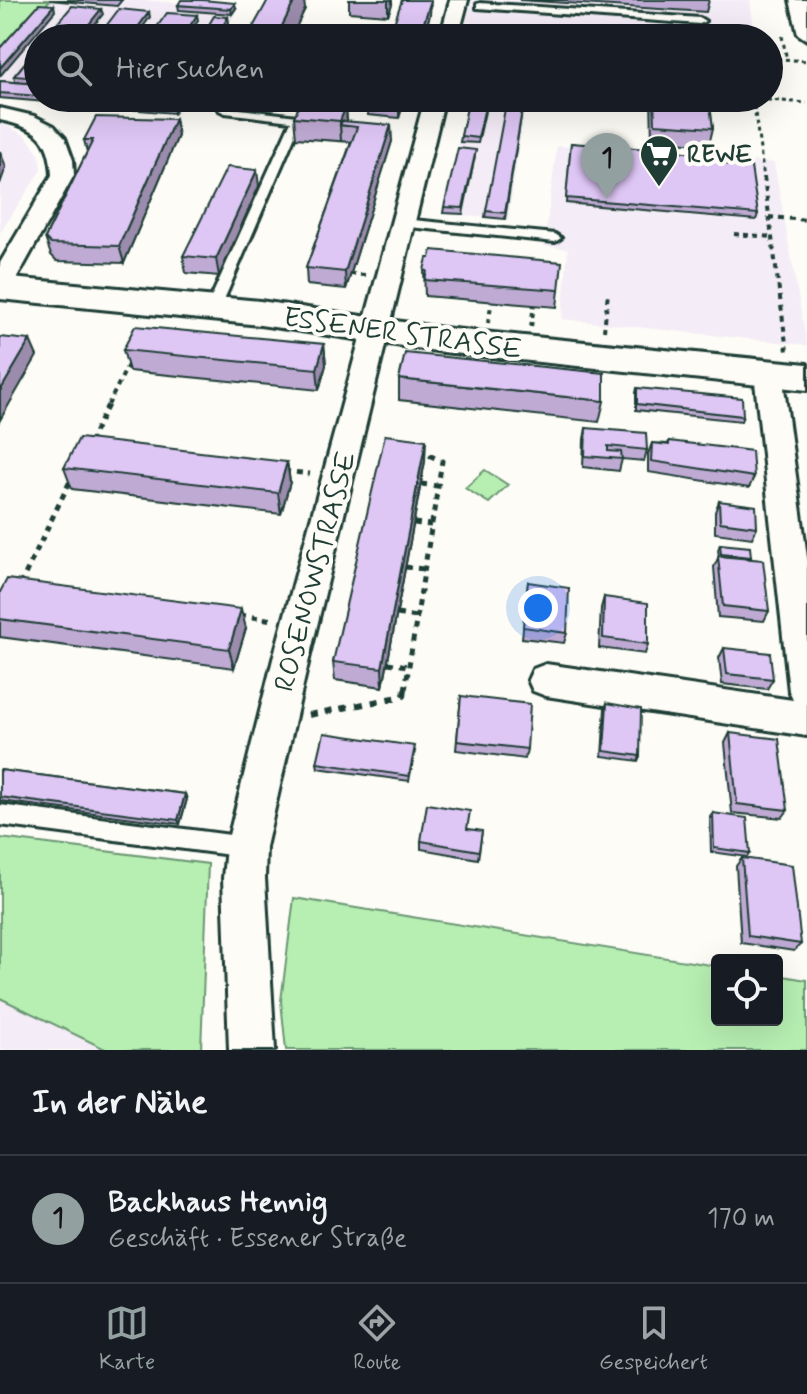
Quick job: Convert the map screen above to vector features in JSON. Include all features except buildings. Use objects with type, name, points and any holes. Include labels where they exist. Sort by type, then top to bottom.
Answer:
[{"type":"main road","name":"ESSENER STRASSE","points":[[0,286],[376,330],[788,368]]},
{"type":"street","points":[[449,0],[459,0],[453,24]]},
{"type":"street","points":[[799,0],[807,34]]},
{"type":"street","name":"ROSENOWSTRASSE","points":[[252,1050],[244,878],[246,847],[298,624],[339,477],[431,112]]},
{"type":"street","points":[[0,114],[25,119],[50,132],[63,155],[63,175],[0,286]]},
{"type":"street","points":[[788,368],[807,691]]},
{"type":"street","points":[[546,680],[807,719]]},
{"type":"lane","points":[[480,6],[700,21]]},
{"type":"lane","points":[[213,309],[297,119],[238,112]]},
{"type":"lane","points":[[403,223],[555,238]]},
{"type":"lane","points":[[0,815],[246,847]]},
{"type":"path","points":[[783,59],[807,61]]},
{"type":"path","points":[[783,101],[807,103]]},
{"type":"path","points":[[756,112],[788,368]]},
{"type":"path","points":[[769,217],[807,220]]},
{"type":"path","points":[[734,234],[772,237]]},
{"type":"path","points":[[604,338],[608,292]]},
{"type":"path","points":[[487,327],[492,300]]},
{"type":"path","points":[[531,331],[534,304]]},
{"type":"path","points":[[97,450],[86,449],[133,354]]},
{"type":"path","points":[[274,721],[404,696],[442,461],[413,448]]},
{"type":"path","points":[[271,470],[339,477]]},
{"type":"path","points":[[31,586],[18,584],[72,476]]},
{"type":"path","points":[[421,484],[438,486]]},
{"type":"path","points":[[414,523],[431,525]]},
{"type":"path","points":[[405,567],[424,569]]},
{"type":"path","points":[[397,614],[416,617]]},
{"type":"path","points":[[239,615],[298,624]]},
{"type":"path","points":[[388,663],[408,666]]},
{"type":"shaded area","points":[[48,0],[138,0],[239,7],[229,24],[27,24]]},
{"type":"shaded area","points":[[472,0],[750,0],[753,24],[480,24],[466,23]]},
{"type":"shaded area","points":[[24,28],[24,101],[0,99],[0,55]]},
{"type":"shaded area","points":[[466,112],[524,112],[508,220],[442,213]]},
{"type":"shaded area","points":[[0,122],[26,136],[39,154],[41,170],[0,233]]},
{"type":"shaded area","points":[[557,146],[774,163],[807,345],[562,319],[568,249],[544,246]]},
{"type":"shaded area","points":[[0,998],[107,1050],[0,1050]]},
{"type":"green space","points":[[0,0],[50,0],[29,24],[24,24],[24,29],[0,56]]},
{"type":"green space","points":[[485,470],[508,485],[489,503],[465,488]]},
{"type":"green space","points":[[0,838],[208,864],[201,1050],[107,1050],[0,998]]},
{"type":"green space","points":[[294,898],[711,965],[711,1026],[783,1026],[783,976],[807,980],[807,1050],[286,1050],[281,1001]]},
{"type":"place","name":"REWE","points":[[659,188]]},
{"type":"place","name":"Backhaus Hennig","points":[[607,199]]}]
